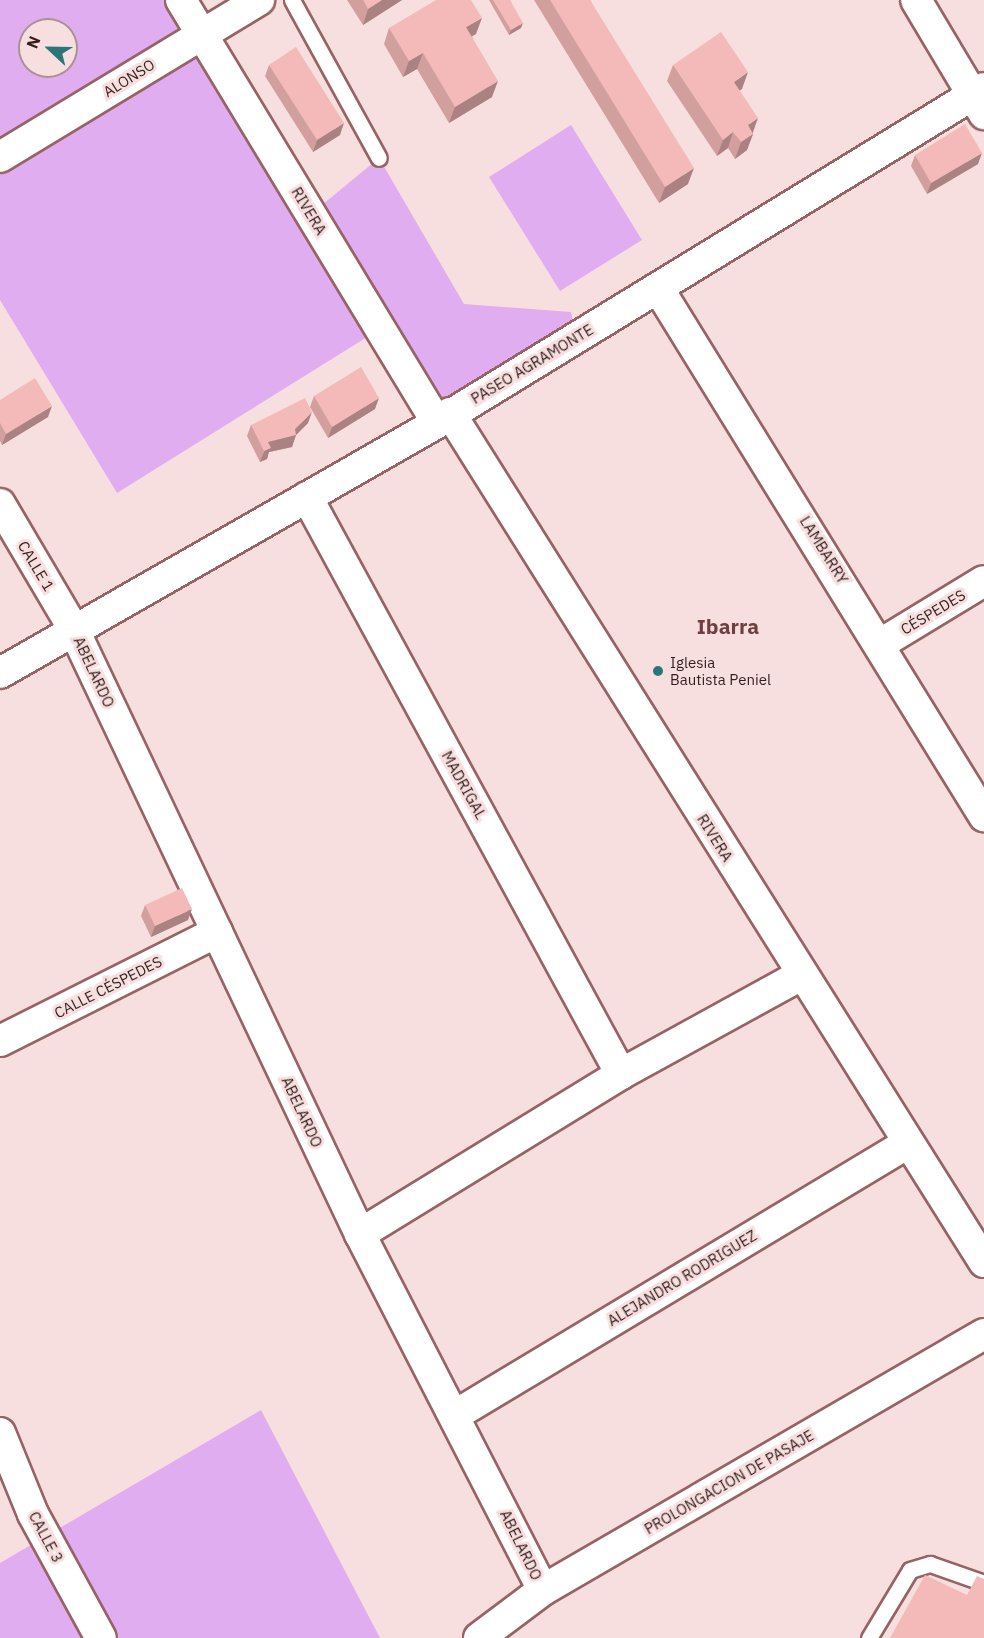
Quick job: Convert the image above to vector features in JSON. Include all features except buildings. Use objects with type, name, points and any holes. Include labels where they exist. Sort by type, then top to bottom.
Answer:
[{"type":"street","name":"RIVERA","points":[[181,0],[443,418],[984,1262]]},
{"type":"street","name":"ALONSO","points":[[0,157],[259,0]]},
{"type":"street","points":[[915,0],[980,99]]},
{"type":"street","name":"PASEO AGRAMONTE","points":[[0,673],[73,628],[443,418],[658,288],[980,99]]},
{"type":"street","name":"LAMBARRY","points":[[658,288],[882,643],[984,816]]},
{"type":"street","name":"MADRIGAL","points":[[307,497],[621,1074]]},
{"type":"street","name":"CALLE 1","points":[[0,504],[73,628]]},
{"type":"street","name":"CÉSPEDES","points":[[882,643],[984,581]]},
{"type":"street","name":"ABELARDO","points":[[73,628],[360,1234],[457,1414],[543,1590]]},
{"type":"street","name":"CALLE CÉSPEDES","points":[[0,1041],[217,932]]},
{"type":"street","points":[[360,1234],[621,1074],[801,975]]},
{"type":"street","name":"ALEJANDRO RODRIGUEZ","points":[[457,1414],[908,1143]]},
{"type":"street","name":"PROLONGACION DE PASAJE","points":[[479,1638],[543,1590],[984,1334]]},
{"type":"street","name":"CALLE 3","points":[[0,1433],[33,1514],[101,1638]]},
{"type":"lane","points":[[292,0],[379,158]]},
{"type":"lane","points":[[869,1638],[910,1570],[930,1564],[984,1583]]},
{"type":"shaded area","points":[[0,0],[181,0],[311,214],[379,158],[464,304],[571,312],[576,337],[437,423],[380,329],[117,493],[0,300]]},
{"type":"shaded area","points":[[571,125],[642,240],[560,291],[489,177]]},
{"type":"shaded area","points":[[261,1410],[380,1638],[0,1638],[0,1563]]},
{"type":"place","name":"Iglesia Bautista Peniel","points":[[658,671]]},
{"type":"district","name":"Ibarra","points":[[728,626]]}]
